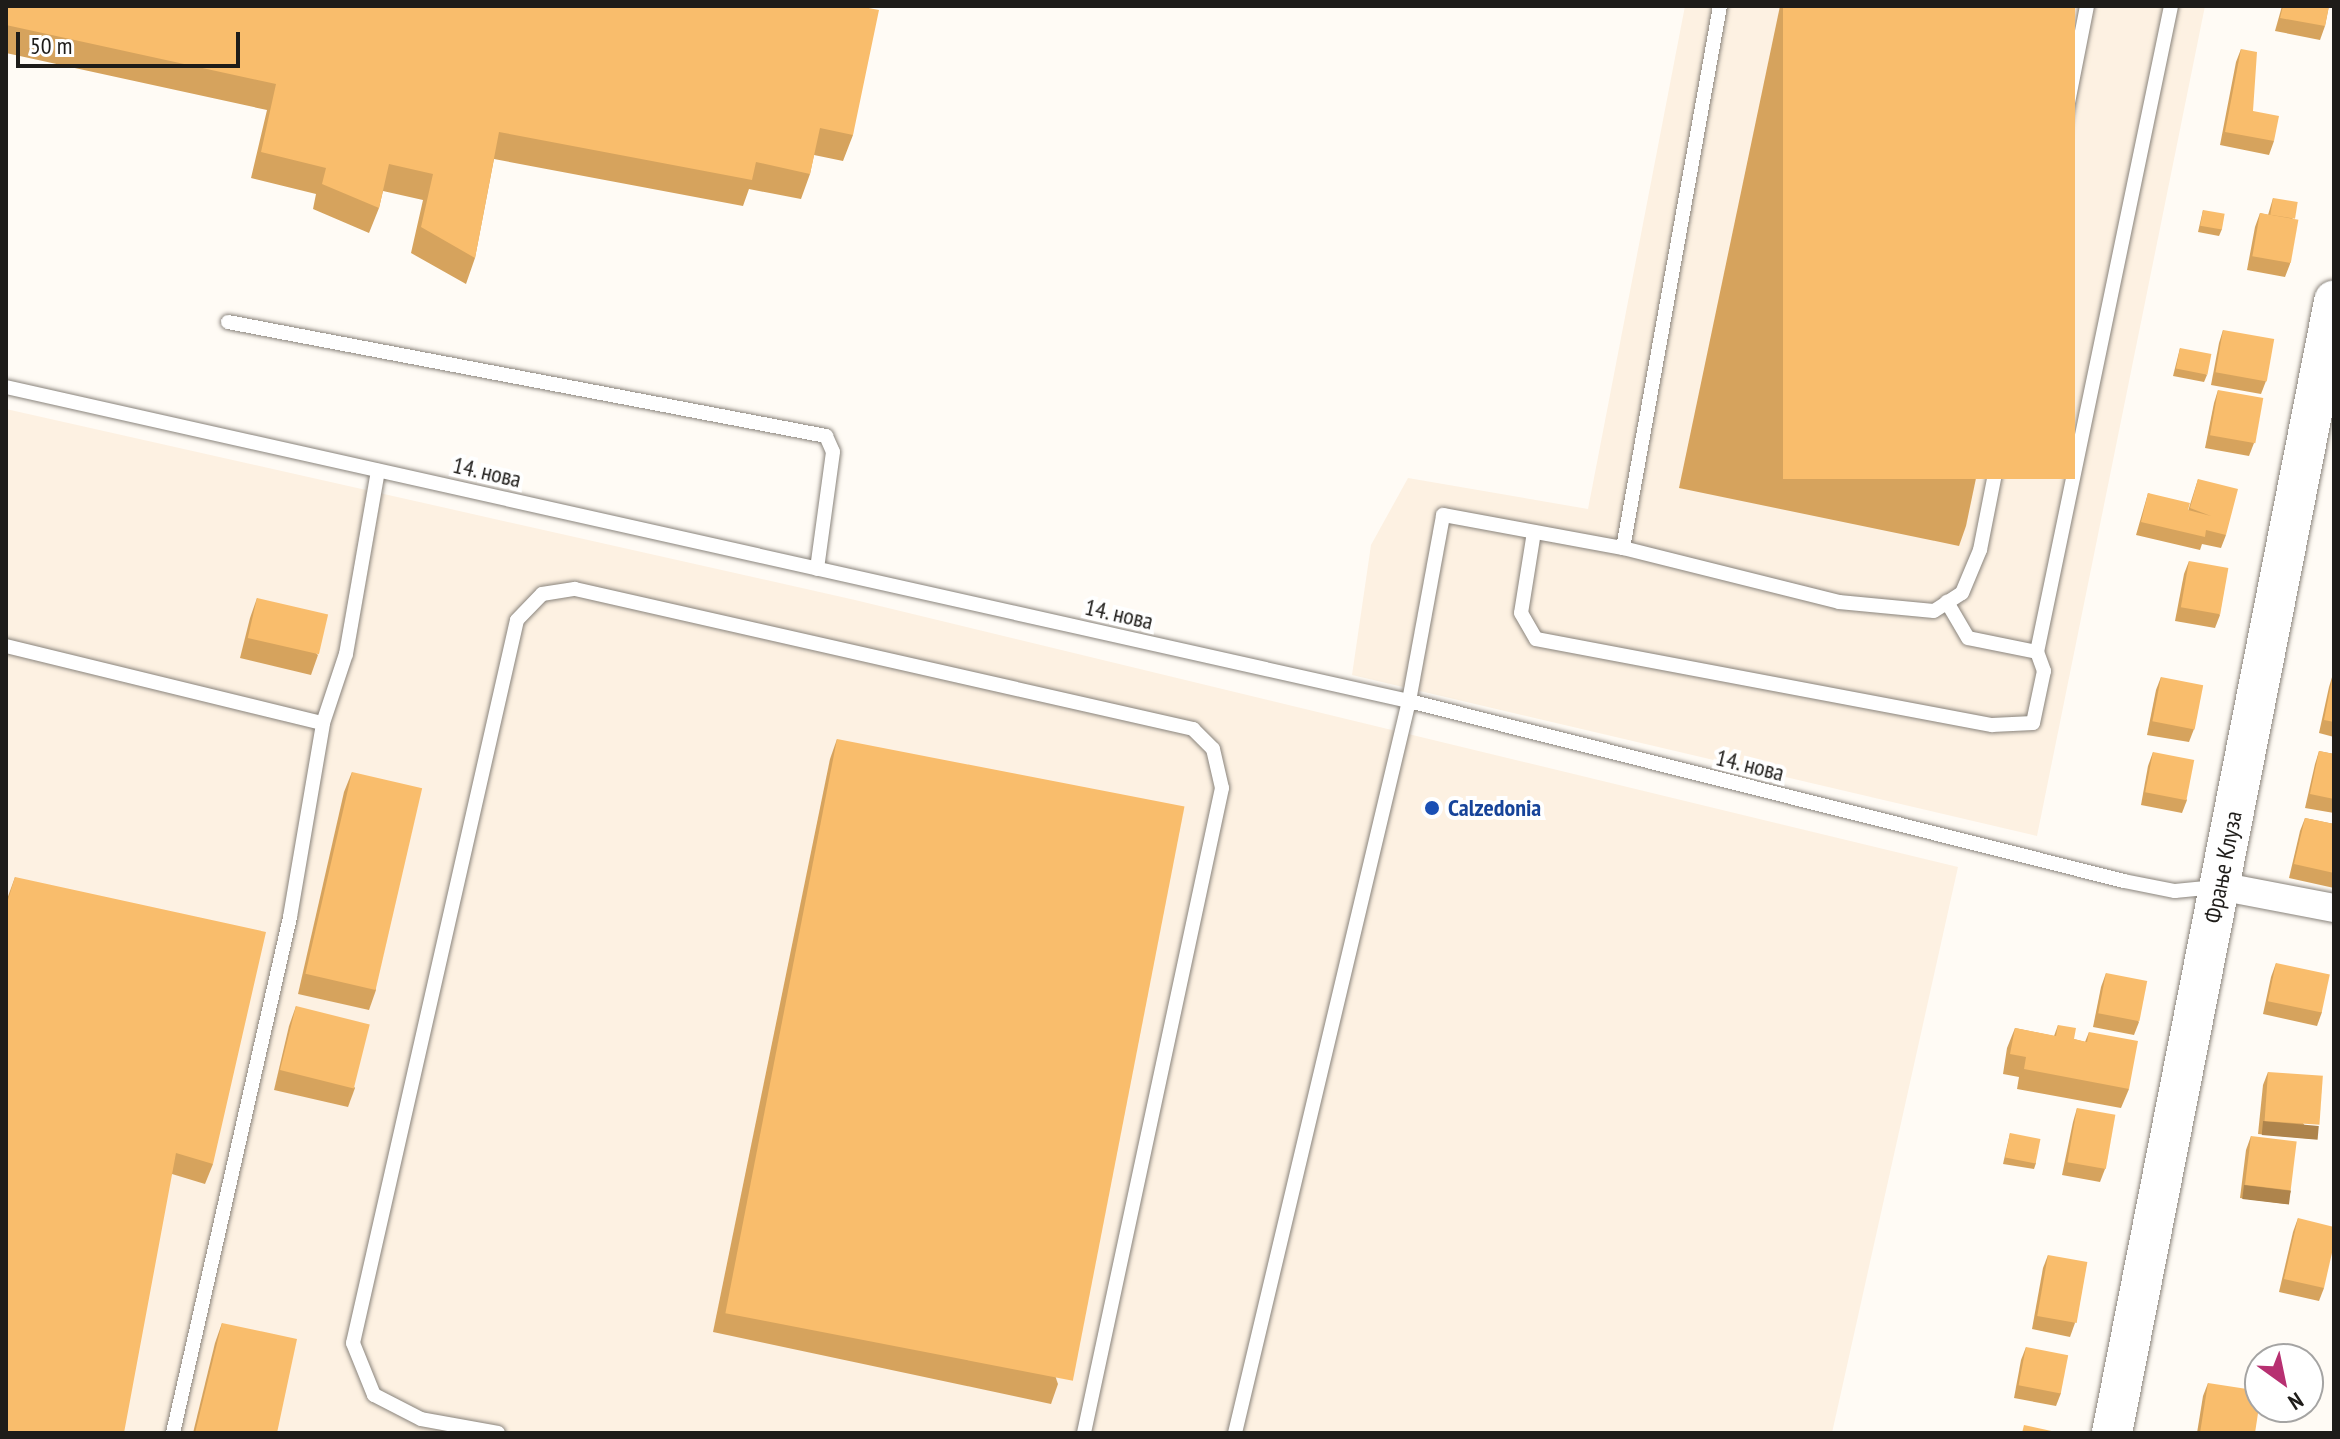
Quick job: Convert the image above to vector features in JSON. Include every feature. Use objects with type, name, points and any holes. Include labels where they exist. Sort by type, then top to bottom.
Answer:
[{"type":"main road","name":"Фрање Клуза","points":[[2112,1433],[2334,301]]},
{"type":"street","points":[[2219,886],[2334,908]]},
{"type":"lane","points":[[1623,548],[1720,6]]},
{"type":"lane","points":[[1235,1433],[1409,701],[1443,515],[1623,548],[1839,602],[1934,611],[1962,593],[1980,550],[2087,6]]},
{"type":"lane","points":[[1534,532],[1521,613],[1536,639],[2019,726],[2033,723],[2044,671],[2037,652],[2171,6]]},
{"type":"lane","points":[[228,322],[826,436],[833,452],[817,569]]},
{"type":"lane","name":"14. нова","points":[[6,387],[1409,701],[2124,881],[2175,891],[2219,886]]},
{"type":"lane","points":[[173,1433],[290,917],[323,723],[346,654],[378,471]]},
{"type":"lane","points":[[498,1433],[421,1419],[374,1395],[353,1343],[517,620],[542,594],[575,589],[1193,729],[1213,749],[1222,788],[1084,1433]]},
{"type":"lane","points":[[1947,602],[1968,638],[2037,652]]},
{"type":"lane","points":[[6,646],[323,723]]},
{"type":"shaded area","points":[[1685,6],[2205,6],[2037,836],[1352,675],[1371,545],[1408,478],[1588,509]]},
{"type":"shaded area","points":[[6,409],[855,600],[1958,867],[1832,1433],[6,1433]]},
{"type":"building","points":[[6,6],[858,6],[879,10],[853,135],[820,128],[810,174],[756,162],[752,180],[499,132],[475,258],[421,227],[433,174],[389,164],[379,208],[322,184],[326,168],[261,152],[276,84],[6,25]]},
{"type":"building","points":[[1783,6],[2075,6],[2075,479],[1783,479]]},
{"type":"building","points":[[2283,6],[2329,6],[2325,26],[2280,18]]},
{"type":"building","points":[[2241,49],[2257,52],[2253,111],[2279,116],[2274,141],[2225,132]]},
{"type":"building","points":[[2273,198],[2298,202],[2295,219],[2270,215]]},
{"type":"building","points":[[2203,210],[2225,214],[2222,230],[2200,226]]},
{"type":"building","points":[[2260,213],[2298,220],[2291,263],[2252,256]]},
{"type":"building","points":[[2223,330],[2274,339],[2267,381],[2216,372]]},
{"type":"building","points":[[2180,348],[2211,354],[2207,375],[2176,369]]},
{"type":"building","points":[[2218,390],[2263,398],[2255,443],[2210,435]]},
{"type":"building","points":[[2198,479],[2238,489],[2226,535],[2206,530],[2205,537],[2141,522],[2148,493],[2190,503],[2188,510],[2211,516],[2190,508]]},
{"type":"building","points":[[2189,561],[2228,568],[2220,614],[2181,607]]},
{"type":"building","points":[[257,598],[328,614],[319,654],[248,638]]},
{"type":"building","points":[[2334,674],[2334,722],[2324,720]]},
{"type":"building","points":[[2161,677],[2203,685],[2195,729],[2152,721]]},
{"type":"building","points":[[837,739],[1184,807],[1073,1381],[725,1313]]},
{"type":"building","points":[[2319,751],[2334,754],[2334,799],[2310,794]]},
{"type":"building","points":[[2153,752],[2194,760],[2186,800],[2145,792]]},
{"type":"building","points":[[352,772],[422,788],[376,990],[305,974]]},
{"type":"building","points":[[2305,818],[2334,824],[2334,873],[2294,864]]},
{"type":"building","points":[[15,877],[266,932],[213,1164],[176,1153],[124,1433],[6,1433],[6,906]]},
{"type":"building","points":[[2276,963],[2330,974],[2322,1013],[2268,1001]]},
{"type":"building","points":[[2106,973],[2147,981],[2139,1021],[2098,1013]]},
{"type":"building","points":[[296,1006],[370,1024],[354,1088],[280,1070]]},
{"type":"building","points":[[2058,1025],[2076,1028],[2074,1039],[2087,1042],[2089,1032],[2138,1041],[2129,1089],[2024,1069],[2026,1057],[2010,1054],[2015,1028],[2056,1036]]},
{"type":"building","points":[[2268,1072],[2323,1076],[2319,1125],[2265,1121]]},
{"type":"building","points":[[2077,1108],[2115,1115],[2106,1169],[2067,1162]]},
{"type":"building","points":[[2010,1133],[2040,1139],[2036,1163],[2005,1158]]},
{"type":"building","points":[[2251,1136],[2297,1142],[2291,1190],[2245,1185]]},
{"type":"building","points":[[2298,1218],[2334,1227],[2334,1244],[2324,1288],[2284,1279]]},
{"type":"building","points":[[2048,1255],[2087,1262],[2077,1323],[2037,1316]]},
{"type":"building","points":[[222,1323],[297,1339],[277,1433],[195,1433]]},
{"type":"building","points":[[2026,1347],[2068,1355],[2061,1393],[2019,1385]]},
{"type":"building","points":[[2208,1383],[2244,1389],[2244,1423],[2257,1423],[2255,1433],[2200,1433]]},
{"type":"building","points":[[2024,1425],[2056,1432],[2056,1433],[2022,1433]]},
{"type":"place","name":"Calzedonia","points":[[1432,808]]}]
